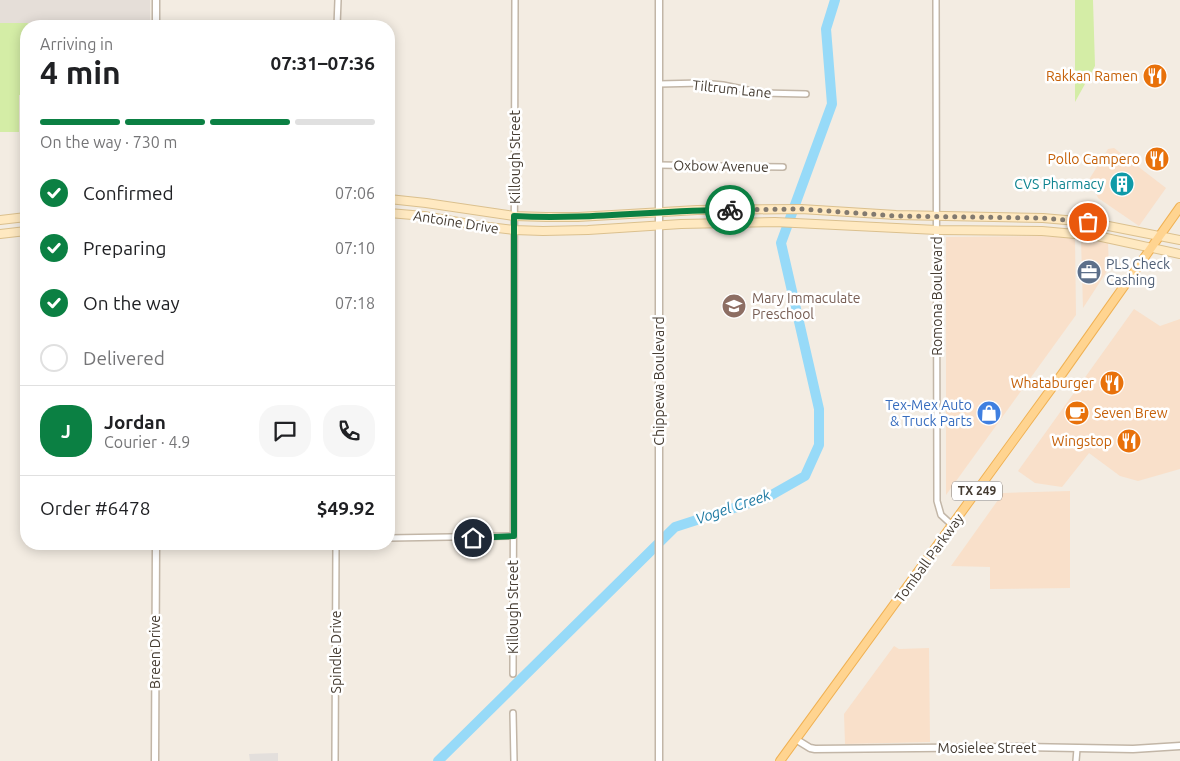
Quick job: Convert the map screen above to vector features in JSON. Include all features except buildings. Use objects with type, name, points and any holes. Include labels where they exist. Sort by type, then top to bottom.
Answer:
[{"type":"main road","name":"Antoine Drive","points":[[395,200],[514,216],[578,217],[697,210],[801,209],[896,216],[1043,218],[1088,222],[1180,240]]},
{"type":"main road","points":[[424,216],[426,203]]},
{"type":"main road","name":"Tomball Parkway","points":[[780,761],[1062,374],[1180,208]]},
{"type":"main road","points":[[737,210],[737,223]]},
{"type":"main road","points":[[856,226],[857,212]]},
{"type":"main road","name":"Antoine Drive","points":[[395,214],[424,216],[514,230],[588,230],[658,225],[775,222],[937,230],[1042,231],[1097,236],[1180,254]]},
{"type":"main road","points":[[0,220],[20,218]]},
{"type":"main road","points":[[1042,231],[1043,218]]},
{"type":"main road","points":[[0,234],[20,232]]},
{"type":"street","points":[[156,0],[156,20]]},
{"type":"street","points":[[338,0],[338,20]]},
{"type":"street","name":"Killough Street","points":[[513,674],[515,0]]},
{"type":"street","name":"Chippewa Boulevard","points":[[659,0],[659,761]]},
{"type":"street","name":"Romona Boulevard","points":[[936,0],[937,501],[940,515],[952,526]]},
{"type":"street","name":"Tiltrum Lane","points":[[659,84],[723,85],[762,94],[806,94]]},
{"type":"street","name":"Oxbow Avenue","points":[[659,165],[783,168]]},
{"type":"street","points":[[395,538],[514,536]]},
{"type":"street","name":"Breen Drive","points":[[155,761],[156,550]]},
{"type":"street","name":"Spindle Drive","points":[[335,761],[336,550]]},
{"type":"street","points":[[514,713],[514,761]]},
{"type":"street","name":"Mosielee Street","points":[[797,740],[815,749],[1022,747],[1133,749],[1180,746]]},
{"type":"street","points":[[1076,761],[1077,749]]},
{"type":"shaded area","points":[[0,0],[150,0],[150,20],[20,20],[20,25],[0,25]]},
{"type":"shaded area","points":[[1114,148],[1166,188],[1139,226],[1098,198],[1090,178],[1108,149]]},
{"type":"shaded area","points":[[1041,236],[1075,238],[1076,315],[946,495],[946,237]]},
{"type":"shaded area","points":[[1081,239],[1108,243],[1109,268],[1083,308]]},
{"type":"shaded area","points":[[1134,309],[1160,326],[1180,319],[1180,469],[1138,481],[1120,476],[1089,453],[1062,487],[1035,483],[1018,471]]},
{"type":"shaded area","points":[[1070,491],[1070,588],[990,589],[990,567],[951,566],[1003,493]]},
{"type":"shaded area","points":[[894,646],[899,649],[929,648],[930,742],[845,744],[844,714]]},
{"type":"shaded area","points":[[278,753],[278,761],[250,761],[249,754]]},
{"type":"green space","points":[[1075,0],[1093,0],[1095,66],[1075,102]]},
{"type":"green space","points":[[0,23],[20,23],[19,132],[0,132]]},
{"type":"waterway","name":"Vogel Creek","points":[[438,761],[675,527],[768,497],[805,476],[819,445],[819,409],[781,243],[832,104],[826,29],[835,0]]},
{"type":"way so far","points":[[730,210],[801,209],[896,216],[1043,218],[1088,222]]},
{"type":"place","name":"Rakkan Ramen","points":[[1155,76]]},
{"type":"place","name":"Pollo Campero","points":[[1157,159]]},
{"type":"place","name":"CVS Pharmacy","points":[[1122,184]]},
{"type":"place","name":"PLS Check Cashing","points":[[1089,272]]},
{"type":"place","name":"Mary Immaculate Preschool","points":[[734,306]]},
{"type":"place","name":"Whataburger","points":[[1112,383]]},
{"type":"place","name":"Tex-Mex Auto & Truck Parts","points":[[989,413]]},
{"type":"place","name":"Seven Brew","points":[[1077,413]]},
{"type":"place","name":"Wingstop","points":[[1129,441]]},
{"type":"route","points":[[473,538],[514,536],[514,216],[546,218],[730,210]]}]
